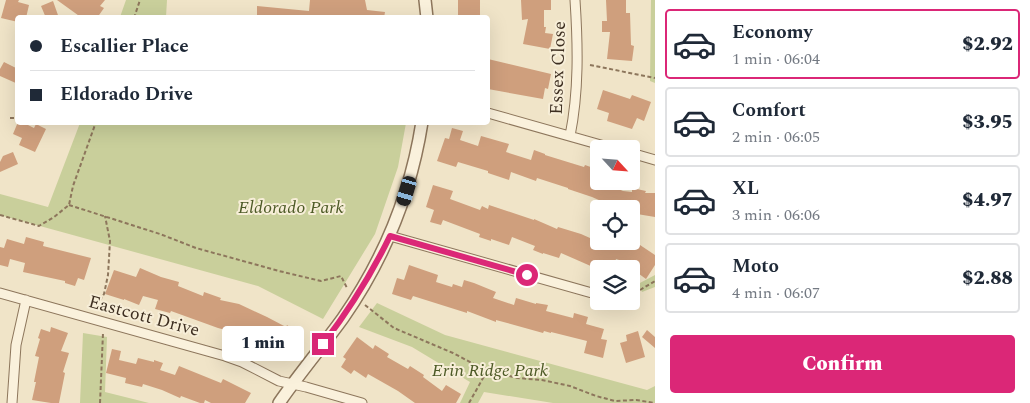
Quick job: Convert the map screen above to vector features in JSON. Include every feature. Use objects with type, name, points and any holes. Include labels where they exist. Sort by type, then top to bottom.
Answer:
[{"type":"street","points":[[425,0],[427,15]]},
{"type":"street","name":"Essex Close","points":[[570,136],[578,74],[575,0]]},
{"type":"street","name":"Essex Close","points":[[490,114],[590,142]]},
{"type":"street","points":[[279,403],[356,299],[375,266],[390,236],[403,203],[421,125]]},
{"type":"street","points":[[640,156],[655,160]]},
{"type":"street","points":[[390,236],[590,292]]},
{"type":"street","name":"Eastcott Drive","points":[[0,293],[225,356],[242,362],[279,381],[362,403]]},
{"type":"street","points":[[12,403],[16,344],[26,300]]},
{"type":"path","points":[[135,15],[140,0]]},
{"type":"path","points":[[590,65],[655,78]]},
{"type":"path","points":[[10,118],[15,118]]},
{"type":"path","points":[[0,215],[39,226],[69,205],[73,186],[95,125]]},
{"type":"path","points":[[69,205],[160,234],[196,248],[279,271],[321,281],[341,276],[347,288]]},
{"type":"path","points":[[96,306],[104,294],[108,275],[110,241],[105,216]]},
{"type":"path","points":[[640,290],[655,281]]},
{"type":"path","points":[[356,299],[394,328],[453,353],[487,371],[570,386],[616,401],[636,400],[655,403]]},
{"type":"path","points":[[100,403],[102,333]]},
{"type":"path","points":[[469,403],[487,371]]},
{"type":"green space","points":[[126,0],[167,0],[166,15],[121,15]]},
{"type":"green space","points":[[651,0],[655,0],[655,83],[650,81]]},
{"type":"green space","name":"Eldorado Park","points":[[79,125],[406,125],[398,167],[375,234],[323,319],[258,286],[0,215],[0,194],[48,207]]},
{"type":"green space","points":[[655,275],[655,287],[642,292],[640,283]]},
{"type":"green space","name":"Erin Ridge Park","points":[[377,303],[445,335],[647,390],[655,386],[655,403],[553,403],[484,392],[478,403],[460,403],[470,382],[412,347],[359,327]]},
{"type":"green space","points":[[83,333],[107,337],[105,392],[149,403],[80,403]]},
{"type":"building","points":[[6,0],[19,0],[18,2],[29,5],[27,15],[15,15],[15,21],[1,18]]},
{"type":"building","points":[[57,0],[105,0],[100,6],[104,8],[99,15],[78,15]]},
{"type":"building","points":[[310,0],[365,0],[367,10],[385,12],[384,15],[257,15],[257,6],[309,11]]},
{"type":"building","points":[[458,0],[480,0],[480,15],[458,15]]},
{"type":"building","points":[[521,0],[551,0],[551,10],[544,10],[545,33],[553,34],[550,49],[523,44],[528,19],[522,20]]},
{"type":"building","points":[[606,0],[626,0],[626,13],[630,13],[631,45],[634,46],[632,61],[607,59],[610,32],[602,32],[602,21],[607,21]]},
{"type":"building","points":[[53,1],[58,15],[45,15],[41,6]]},
{"type":"building","points":[[490,59],[551,74],[548,89],[545,88],[543,99],[490,89]]},
{"type":"building","points":[[4,62],[15,68],[15,83],[0,76],[0,69]]},
{"type":"building","points":[[603,90],[630,99],[632,95],[651,102],[644,121],[637,118],[632,129],[607,121],[609,113],[597,109]]},
{"type":"building","points":[[17,125],[28,125],[34,128],[38,125],[46,129],[35,152],[19,145],[22,138],[13,134]]},
{"type":"building","points":[[452,128],[463,131],[460,140],[478,146],[481,136],[509,144],[506,152],[531,160],[534,150],[584,167],[585,165],[590,167],[590,190],[632,192],[632,190],[640,190],[646,191],[645,193],[655,193],[655,217],[640,214],[640,200],[599,200],[537,178],[536,181],[511,172],[509,180],[458,162],[456,167],[437,161],[445,138],[449,139]]},
{"type":"building","points":[[13,152],[18,164],[0,172],[0,162],[3,156]]},
{"type":"building","points":[[433,185],[453,191],[450,199],[480,210],[482,206],[488,209],[489,205],[534,219],[557,229],[558,227],[581,234],[590,238],[590,250],[640,250],[640,245],[655,255],[655,265],[646,279],[640,275],[640,260],[590,260],[590,266],[561,253],[559,258],[543,254],[533,250],[535,246],[512,237],[509,245],[491,239],[491,241],[479,237],[480,234],[443,220],[441,225],[430,222],[434,210],[426,207]]},
{"type":"building","points":[[26,237],[44,242],[43,246],[91,258],[84,280],[78,278],[75,286],[65,283],[65,281],[23,272],[25,263],[10,259],[8,267],[0,265],[0,247],[4,248],[7,239],[24,244]]},
{"type":"building","points":[[409,265],[438,275],[436,282],[452,287],[453,284],[462,287],[464,280],[496,292],[493,298],[514,305],[516,298],[536,304],[548,305],[546,311],[573,318],[574,313],[588,317],[586,324],[604,329],[601,339],[607,340],[603,358],[584,353],[587,341],[551,332],[544,331],[543,333],[496,320],[496,322],[467,311],[467,313],[413,296],[411,300],[392,294],[397,278],[404,280]]},
{"type":"building","points":[[140,268],[179,282],[178,286],[203,296],[204,292],[221,298],[220,300],[239,304],[302,333],[294,347],[290,345],[284,355],[251,337],[251,339],[230,329],[229,331],[218,328],[171,311],[170,313],[155,309],[158,300],[143,296],[139,305],[105,294],[114,270],[136,277]]},
{"type":"building","points":[[51,327],[68,333],[61,351],[69,353],[63,372],[65,373],[59,403],[32,400],[39,357],[35,356],[40,339],[38,338],[41,329],[50,332]]},
{"type":"building","points":[[647,330],[655,337],[655,348],[642,337]]},
{"type":"building","points":[[638,331],[645,357],[626,363],[620,343],[627,341],[626,335]]},
{"type":"building","points":[[357,337],[373,349],[375,345],[389,354],[387,357],[408,369],[410,366],[424,375],[423,377],[442,391],[446,385],[461,394],[456,403],[415,403],[368,374],[366,378],[354,370],[351,374],[341,367],[346,359],[343,357]]},
{"type":"building","points":[[112,349],[121,351],[119,360],[136,364],[138,358],[154,362],[154,360],[163,363],[160,370],[175,375],[179,366],[221,383],[223,379],[251,393],[245,403],[211,403],[205,400],[204,403],[200,403],[181,396],[180,398],[143,384],[142,387],[125,383],[126,378],[106,373]]},
{"type":"route","points":[[323,344],[356,299],[390,236],[527,275]]}]
